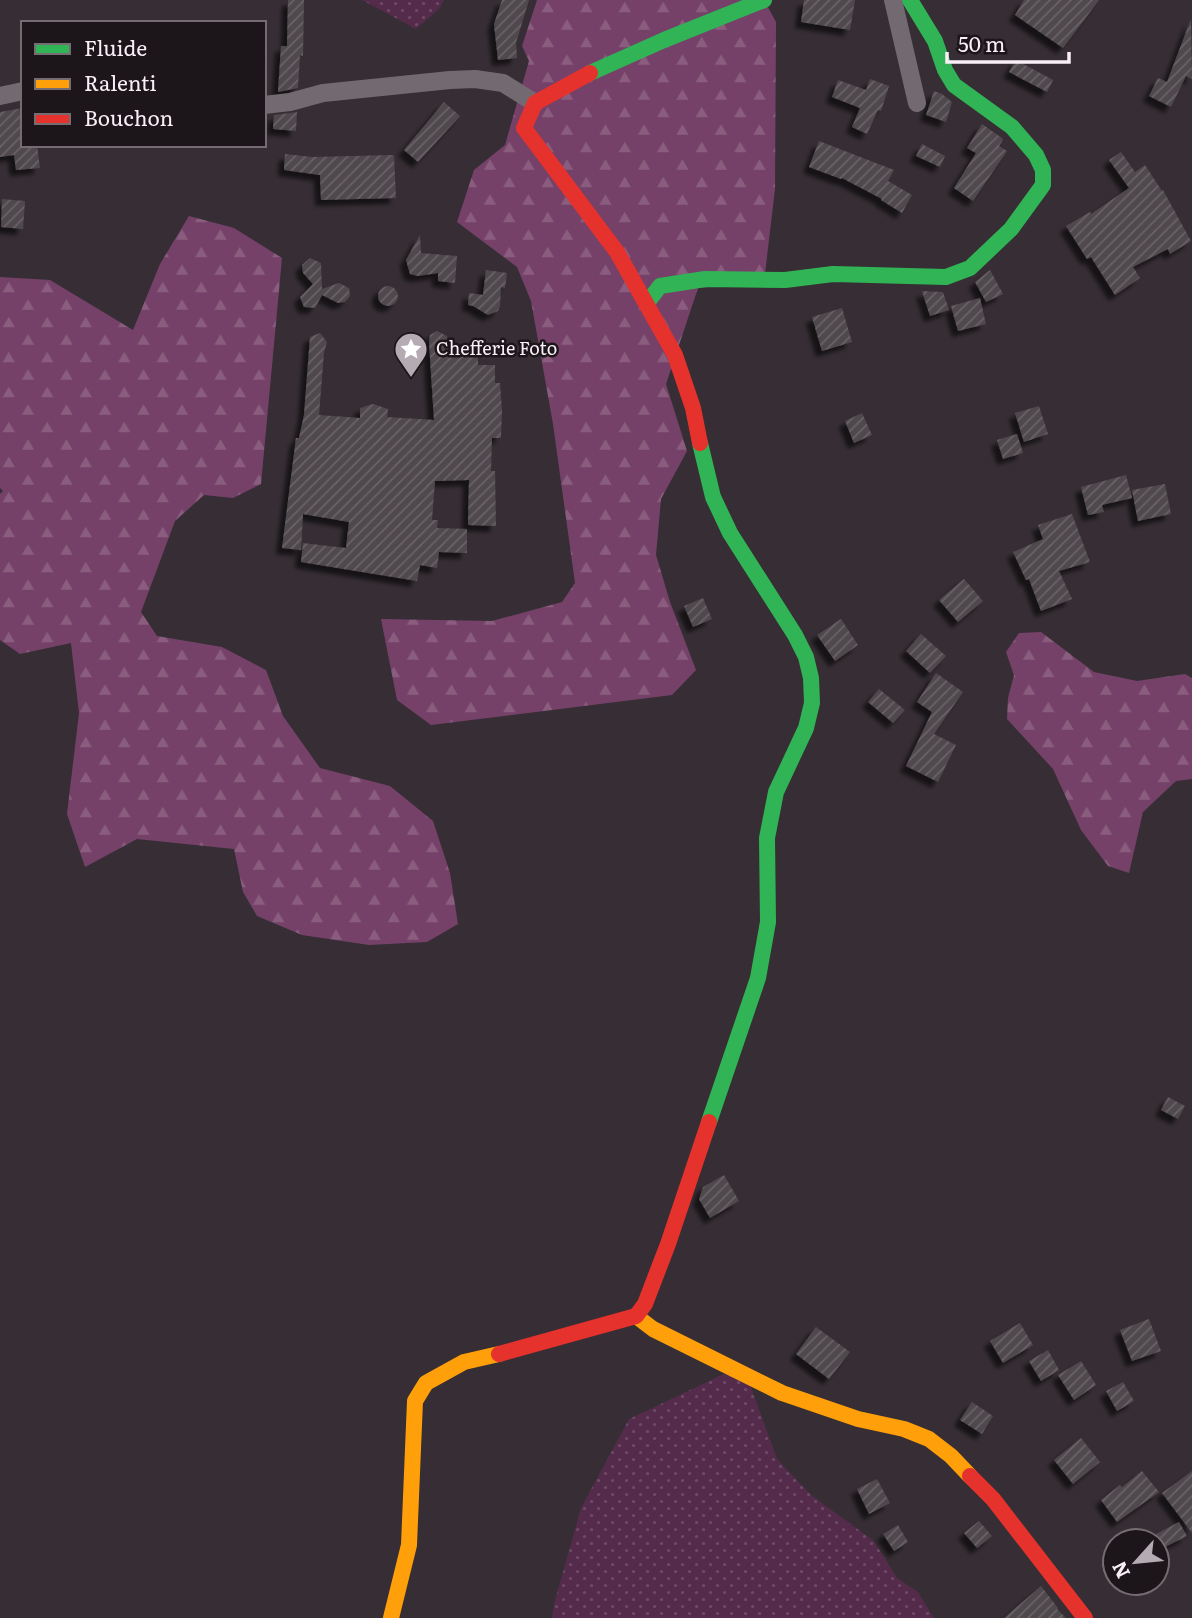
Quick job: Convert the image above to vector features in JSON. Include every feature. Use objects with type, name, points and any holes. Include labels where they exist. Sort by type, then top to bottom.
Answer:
[{"type":"street","points":[[391,1618],[409,1545],[415,1401],[426,1383],[464,1362],[636,1316],[645,1304],[668,1244],[758,978],[768,922],[767,838],[776,792],[806,728],[812,702],[811,678],[806,657],[795,635],[730,533],[713,497],[704,467],[693,408],[675,355],[617,252],[524,128],[535,103],[575,80],[664,40],[764,0]]},
{"type":"street","points":[[893,0],[916,103]]},
{"type":"street","points":[[647,303],[660,286],[705,279],[785,280],[834,274],[946,277],[970,268],[1011,229],[1043,185],[1043,170],[1036,155],[1012,127],[954,85],[945,70],[935,41],[910,0]]},
{"type":"street","points":[[266,105],[290,102],[323,93],[475,79],[503,83],[535,103]]},
{"type":"street","points":[[0,96],[21,91]]},
{"type":"street","points":[[636,1316],[653,1329],[782,1393],[858,1419],[904,1429],[929,1439],[951,1456],[993,1499],[1085,1618]]},
{"type":"shaded area","points":[[362,0],[444,0],[439,9],[416,29]]},
{"type":"shaded area","points":[[743,1365],[777,1459],[811,1495],[874,1541],[897,1578],[918,1592],[934,1618],[552,1618],[581,1508],[629,1419]]},
{"type":"green space","points":[[537,0],[764,0],[776,22],[775,189],[764,282],[698,288],[666,384],[687,451],[661,499],[656,555],[670,602],[696,670],[672,695],[431,725],[397,700],[381,619],[492,621],[562,602],[575,583],[553,424],[531,301],[517,267],[457,222],[474,170],[505,145],[529,61],[522,46]]},
{"type":"green space","points":[[189,216],[234,228],[282,258],[261,484],[233,498],[204,495],[175,521],[141,612],[157,636],[222,647],[266,670],[283,716],[320,768],[390,786],[433,821],[450,873],[458,924],[427,942],[369,945],[302,935],[257,916],[243,892],[234,849],[137,839],[85,867],[67,814],[79,713],[71,643],[20,654],[0,640],[0,494],[3,491],[0,488],[0,277],[50,280],[133,330],[160,264]]},
{"type":"green space","points":[[1041,632],[1094,672],[1137,681],[1185,674],[1192,678],[1192,779],[1176,781],[1143,812],[1129,873],[1108,866],[1081,830],[1053,769],[1007,719],[1008,698],[1014,675],[1006,652],[1019,633]]},
{"type":"building","points":[[288,0],[304,0],[303,56],[300,55],[298,88],[278,92],[281,46],[287,46]]},
{"type":"building","points":[[502,0],[529,0],[516,43],[517,58],[498,60],[494,24]]},
{"type":"building","points":[[804,0],[855,0],[850,30],[801,22]]},
{"type":"building","points":[[1024,0],[1099,0],[1063,48],[1015,15]]},
{"type":"building","points":[[1191,19],[1192,79],[1186,76],[1171,107],[1149,96],[1158,78],[1167,82]]},
{"type":"building","points":[[1016,60],[1053,80],[1047,92],[1009,72]]},
{"type":"building","points":[[870,79],[889,86],[881,111],[878,110],[867,134],[852,127],[860,108],[832,97],[838,80],[866,90]]},
{"type":"building","points":[[934,91],[952,102],[946,122],[926,115]]},
{"type":"building","points":[[444,102],[460,116],[418,162],[404,150]]},
{"type":"building","points":[[21,108],[21,147],[37,147],[40,168],[16,170],[14,155],[0,157],[0,112]]},
{"type":"building","points":[[297,112],[296,131],[273,129],[274,115]]},
{"type":"building","points":[[982,124],[1002,138],[999,146],[1007,151],[973,201],[954,188],[976,153],[967,148]]},
{"type":"building","points":[[819,141],[894,170],[888,181],[912,195],[902,213],[842,178],[809,167]]},
{"type":"building","points":[[922,144],[945,156],[940,167],[916,156]]},
{"type":"building","points":[[1121,152],[1135,172],[1145,165],[1163,190],[1191,241],[1170,254],[1168,249],[1133,267],[1140,278],[1115,295],[1091,257],[1087,259],[1066,226],[1090,212],[1091,214],[1129,188],[1109,160]]},
{"type":"building","points":[[285,154],[312,157],[394,155],[396,198],[321,200],[320,175],[284,170]]},
{"type":"building","points":[[2,199],[25,201],[23,229],[1,227]]},
{"type":"building","points":[[420,235],[421,253],[457,256],[455,283],[438,281],[438,273],[418,276],[410,274],[406,260]]},
{"type":"building","points":[[310,258],[321,263],[322,289],[339,283],[349,288],[350,296],[345,302],[338,303],[322,295],[315,308],[304,307],[300,297],[313,284],[303,273],[302,265]]},
{"type":"building","points":[[486,270],[507,273],[505,288],[501,287],[498,311],[488,315],[468,305],[469,293],[483,295]]},
{"type":"building","points":[[990,270],[1003,294],[986,302],[975,282]]},
{"type":"building","points":[[388,286],[395,289],[398,296],[395,303],[388,306],[381,303],[378,296],[381,289]]},
{"type":"building","points":[[922,291],[943,292],[949,310],[930,316]]},
{"type":"building","points":[[980,298],[986,324],[958,331],[951,306]]},
{"type":"building","points":[[842,308],[852,342],[822,351],[812,317]]},
{"type":"building","points":[[437,331],[447,336],[449,355],[478,354],[478,365],[495,365],[495,383],[500,383],[502,411],[501,438],[492,438],[491,471],[495,471],[496,526],[468,525],[469,480],[435,481],[432,520],[438,520],[437,528],[467,529],[467,553],[439,552],[437,568],[420,565],[417,581],[301,562],[303,543],[346,548],[349,522],[303,514],[301,550],[282,548],[296,438],[299,438],[304,415],[310,337],[320,333],[327,342],[319,415],[360,418],[360,408],[373,404],[388,409],[387,417],[434,420],[429,342],[430,335]]},
{"type":"building","points":[[1039,406],[1048,434],[1024,442],[1015,413]]},
{"type":"building","points":[[862,413],[872,435],[854,443],[845,421]]},
{"type":"building","points":[[1017,434],[1023,453],[1003,459],[997,440]]},
{"type":"building","points":[[1126,475],[1132,498],[1102,505],[1104,512],[1088,515],[1081,487]]},
{"type":"building","points":[[1165,484],[1171,514],[1138,521],[1132,490]]},
{"type":"building","points":[[1072,514],[1090,562],[1059,571],[1072,599],[1041,611],[1029,579],[1026,580],[1013,552],[1043,539],[1038,525]]},
{"type":"building","points":[[964,579],[983,601],[958,622],[939,600]]},
{"type":"building","points":[[703,598],[712,619],[693,627],[684,606]]},
{"type":"building","points":[[841,619],[858,645],[835,661],[817,635]]},
{"type":"building","points":[[921,634],[946,656],[930,673],[906,651]]},
{"type":"building","points":[[936,673],[963,692],[934,734],[956,745],[938,782],[906,766],[932,712],[917,702]]},
{"type":"building","points":[[879,689],[905,710],[893,723],[868,702]]},
{"type":"building","points":[[1168,1097],[1185,1106],[1178,1119],[1161,1110]]},
{"type":"building","points":[[724,1175],[739,1201],[710,1218],[699,1199],[703,1187]]},
{"type":"building","points":[[1149,1319],[1161,1351],[1132,1361],[1120,1330]]},
{"type":"building","points":[[1020,1323],[1033,1345],[1003,1363],[990,1341]]},
{"type":"building","points":[[816,1327],[850,1352],[829,1379],[796,1354]]},
{"type":"building","points":[[1048,1350],[1059,1370],[1041,1381],[1029,1361]]},
{"type":"building","points":[[1081,1361],[1096,1385],[1074,1400],[1058,1375]]},
{"type":"building","points":[[1123,1382],[1134,1401],[1117,1411],[1106,1391]]},
{"type":"building","points":[[972,1402],[993,1416],[982,1434],[960,1420]]},
{"type":"building","points":[[1081,1438],[1100,1462],[1073,1484],[1054,1460]]},
{"type":"building","points":[[1142,1471],[1159,1492],[1117,1522],[1101,1500]]},
{"type":"building","points":[[1192,1471],[1192,1533],[1162,1493]]},
{"type":"building","points":[[877,1479],[890,1503],[869,1514],[857,1489]]},
{"type":"building","points":[[979,1521],[992,1536],[977,1548],[964,1533]]},
{"type":"building","points":[[1179,1522],[1187,1536],[1171,1544],[1169,1527]]},
{"type":"building","points":[[898,1525],[908,1542],[894,1551],[883,1534]]},
{"type":"building","points":[[1041,1586],[1066,1618],[1004,1618]]},
{"type":"traffic: fast","points":[[590,73],[764,0]]},
{"type":"traffic: fast","points":[[647,303],[660,286],[705,279],[785,280],[833,274],[946,277],[970,268],[1011,229],[1043,185],[1043,170],[1036,155],[1012,127],[954,85],[945,70],[935,41],[910,0]]},
{"type":"traffic: fast","points":[[700,443],[713,497],[730,533],[795,635],[806,657],[811,678],[812,703],[806,728],[776,792],[767,838],[768,922],[758,978],[709,1122]]},
{"type":"traffic: slow","points":[[636,1316],[653,1329],[782,1393],[858,1419],[904,1429],[929,1439],[951,1456],[970,1476]]},
{"type":"traffic: slow","points":[[391,1618],[409,1545],[415,1401],[426,1383],[464,1362],[499,1354]]},
{"type":"traffic: jam","points":[[590,73],[535,103],[524,128],[617,252],[675,355],[693,408],[700,443]]},
{"type":"traffic: jam","points":[[499,1354],[636,1316],[645,1304],[668,1244],[709,1122]]},
{"type":"traffic: jam","points":[[970,1476],[993,1499],[1085,1618]]},
{"type":"place","name":"Chefferie Foto","points":[[411,379]]}]
